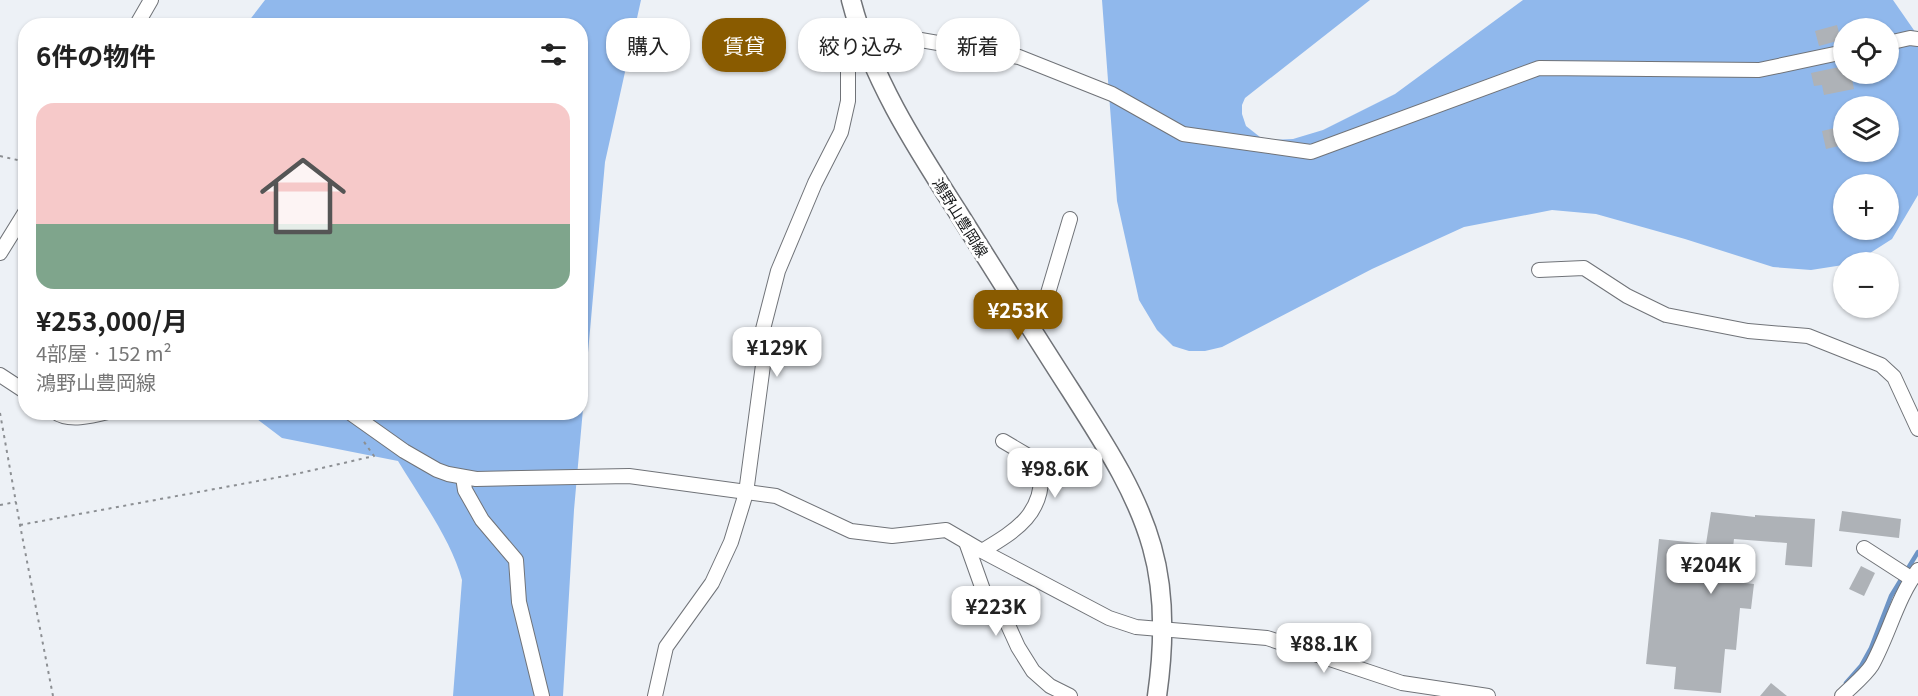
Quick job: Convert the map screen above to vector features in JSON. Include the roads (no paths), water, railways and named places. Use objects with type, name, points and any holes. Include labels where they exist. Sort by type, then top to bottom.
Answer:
[{"type":"main road","name":"鴻野山豊岡線","points":[[851,0],[857,18]]},
{"type":"main road","name":"鴻野山豊岡線","points":[[877,72],[888,97],[923,157],[1121,472],[1134,498],[1152,549],[1161,597],[1163,631],[1157,696]]},
{"type":"street","points":[[141,18],[151,0]]},
{"type":"street","points":[[1899,40],[1918,39]]},
{"type":"street","points":[[924,41],[1019,57],[1112,94],[1183,134],[1311,152],[1539,68],[1759,70],[1833,54]]},
{"type":"street","points":[[659,694],[666,647],[712,583],[731,542],[746,493],[763,365],[762,333],[778,271],[815,183],[841,132],[848,101],[848,72]]},
{"type":"street","points":[[1029,324],[1043,310],[1070,219]]},
{"type":"street","points":[[0,253],[18,224]]},
{"type":"street","points":[[1539,270],[1584,268],[1627,296],[1666,315],[1748,331],[1808,336],[1881,365],[1894,377],[1918,429]]},
{"type":"street","points":[[0,375],[18,387]]},
{"type":"street","points":[[359,420],[436,470],[463,477],[519,479],[629,476],[776,496],[851,531],[892,536],[946,530],[1109,618],[1136,627],[1267,638],[1402,683],[1488,696]]},
{"type":"street","points":[[982,551],[1014,532],[1040,498],[1041,468],[1030,457],[1003,441]]},
{"type":"street","points":[[463,477],[465,490],[482,520],[516,560],[519,602],[543,696]]},
{"type":"street","points":[[966,542],[987,601],[1003,614],[1018,647],[1033,671],[1050,686],[1070,696]]},
{"type":"street","points":[[1842,696],[1871,667],[1915,574],[1864,548]]},
{"type":"waterway","points":[[1846,683],[1861,666],[1871,648],[1891,596],[1918,552]]}]
